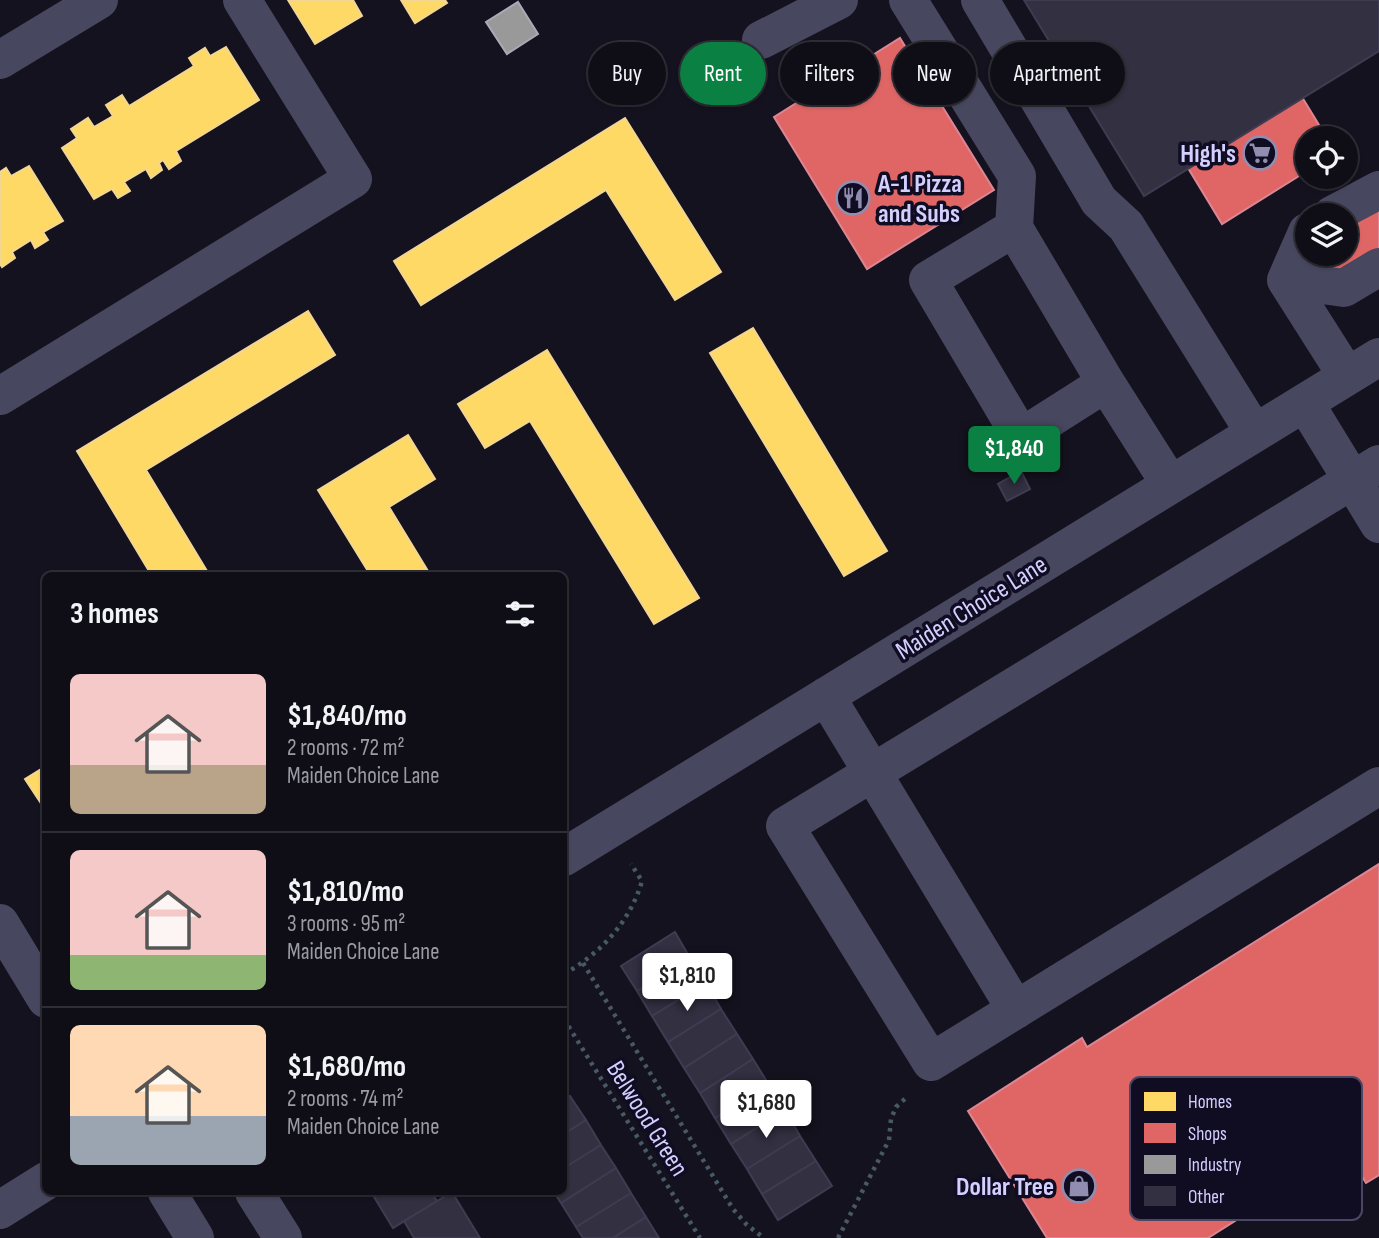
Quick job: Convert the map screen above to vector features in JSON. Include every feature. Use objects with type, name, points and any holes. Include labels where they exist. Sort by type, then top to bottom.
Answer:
[{"type":"street","points":[[0,60],[99,0]]},
{"type":"street","points":[[0,396],[353,179],[242,0]]},
{"type":"street","points":[[761,40],[839,0]]},
{"type":"street","points":[[908,0],[1017,176],[1014,228],[1170,484]]},
{"type":"street","points":[[980,0],[1099,201],[1126,226],[1254,432]]},
{"type":"street","points":[[1355,203],[1379,190]]},
{"type":"street","points":[[1014,228],[928,280],[1021,437],[1106,383]]},
{"type":"street","points":[[1286,280],[1295,259]]},
{"type":"street","points":[[1286,280],[1344,288],[1379,267]]},
{"type":"street","points":[[1286,280],[1347,376]]},
{"type":"street","name":"Maiden Choice Lane","points":[[567,855],[1379,357]]},
{"type":"street","points":[[1306,403],[1366,472],[1379,524]]},
{"type":"street","points":[[1366,472],[785,826],[931,1062],[1379,786]]},
{"type":"street","points":[[826,696],[1016,1010]]},
{"type":"street","points":[[0,923],[42,992]]},
{"type":"street","points":[[0,1210],[42,1184]]},
{"type":"street","points":[[169,1195],[195,1238]]},
{"type":"street","points":[[256,1195],[284,1238]]},
{"type":"path","points":[[567,972],[602,948],[636,900],[642,881],[607,830]]},
{"type":"path","name":"Belwood Green","points":[[583,963],[733,1209],[764,1238]]},
{"type":"path","name":"Belwood Green","points":[[567,1023],[700,1238]]},
{"type":"path","points":[[838,1238],[890,1140],[891,1119],[895,1107],[913,1093]]},
{"type":"building: Homes","points":[[288,0],[353,0],[362,16],[315,44]]},
{"type":"building: Homes","points":[[401,0],[445,0],[447,3],[415,23]]},
{"type":"building: Homes","points":[[226,47],[259,100],[176,151],[181,161],[169,169],[163,160],[159,163],[162,170],[151,178],[146,169],[124,182],[130,191],[118,198],[112,189],[94,199],[62,148],[77,138],[71,129],[88,118],[94,127],[113,116],[106,105],[122,95],[129,106],[194,66],[189,58],[205,48],[210,56]]},
{"type":"building: Homes","points":[[625,118],[721,272],[675,300],[606,190],[421,305],[394,261]]},
{"type":"building: Homes","points":[[29,166],[63,221],[43,232],[48,240],[35,248],[31,240],[12,252],[15,258],[2,267],[0,172],[6,168],[11,176]]},
{"type":"building: Homes","points":[[308,311],[335,355],[146,470],[208,572],[150,572],[77,451]]},
{"type":"building: Homes","points":[[753,328],[887,551],[844,576],[710,353]]},
{"type":"building: Homes","points":[[547,350],[699,598],[654,624],[530,421],[485,448],[458,404]]},
{"type":"building: Homes","points":[[408,435],[435,479],[389,507],[429,572],[369,572],[318,490]]},
{"type":"building: Homes","points":[[42,768],[42,805],[25,779]]},
{"type":"building: Shops","points":[[893,42],[893,105],[941,105],[994,190],[867,269],[774,117],[793,105],[879,105],[879,51]]},
{"type":"building: Shops","name":"High's","points":[[1302,97],[1320,126],[1295,126],[1295,178],[1222,224],[1188,168]]},
{"type":"building: Shops","points":[[1379,202],[1379,254],[1336,280],[1327,266],[1358,266],[1358,215]]},
{"type":"building: Shops","points":[[1379,864],[1379,1175],[1366,1183],[1362,1177],[1362,1077],[1130,1077],[1130,1220],[1237,1220],[1208,1238],[1047,1238],[968,1111],[1082,1038],[1087,1047]]},
{"type":"building: Industry","points":[[518,2],[538,34],[507,54],[486,22]]},
{"type":"building: Other","points":[[1024,0],[1379,0],[1379,51],[1144,196],[1088,105],[1125,105],[1125,42],[1050,42]]},
{"type":"building: Other","points":[[1021,471],[1030,489],[1007,501],[998,484]]},
{"type":"building: Other","points":[[675,932],[690,958],[637,991],[621,966]]},
{"type":"building: Other","points":[[690,958],[706,983],[652,1016],[637,991]]},
{"type":"building: Other","points":[[706,983],[721,1009],[668,1042],[652,1016]]},
{"type":"building: Other","points":[[721,1009],[737,1034],[684,1068],[668,1042]]},
{"type":"building: Other","points":[[737,1034],[753,1059],[700,1093],[684,1068]]},
{"type":"building: Other","points":[[753,1059],[769,1085],[715,1118],[700,1093]]},
{"type":"building: Other","points":[[769,1085],[785,1110],[731,1144],[715,1118]]},
{"type":"building: Other","points":[[570,1096],[586,1120],[567,1132],[567,1098]]},
{"type":"building: Other","points":[[785,1110],[800,1136],[747,1169],[731,1144]]},
{"type":"building: Other","points":[[586,1120],[601,1145],[567,1166],[567,1132]]},
{"type":"building: Other","points":[[800,1136],[816,1161],[762,1194],[747,1169]]},
{"type":"building: Other","points":[[601,1145],[616,1168],[561,1203],[556,1195],[567,1195],[567,1166]]},
{"type":"building: Other","points":[[816,1161],[832,1186],[778,1220],[762,1194]]},
{"type":"building: Other","points":[[616,1168],[631,1193],[576,1227],[561,1203]]},
{"type":"building: Other","points":[[631,1193],[646,1217],[613,1238],[583,1238],[576,1227]]},
{"type":"building: Other","points":[[373,1195],[433,1195],[437,1201],[393,1228]]},
{"type":"building: Other","points":[[447,1195],[454,1195],[480,1238],[414,1238],[404,1221]]},
{"type":"building: Other","points":[[646,1217],[659,1238],[613,1238]]},
{"type":"place","name":"High's","points":[[1260,153]]},
{"type":"place","name":"A-1 Pizza and Subs","points":[[853,198]]},
{"type":"place","name":"Dollar Tree","points":[[1079,1186]]}]
